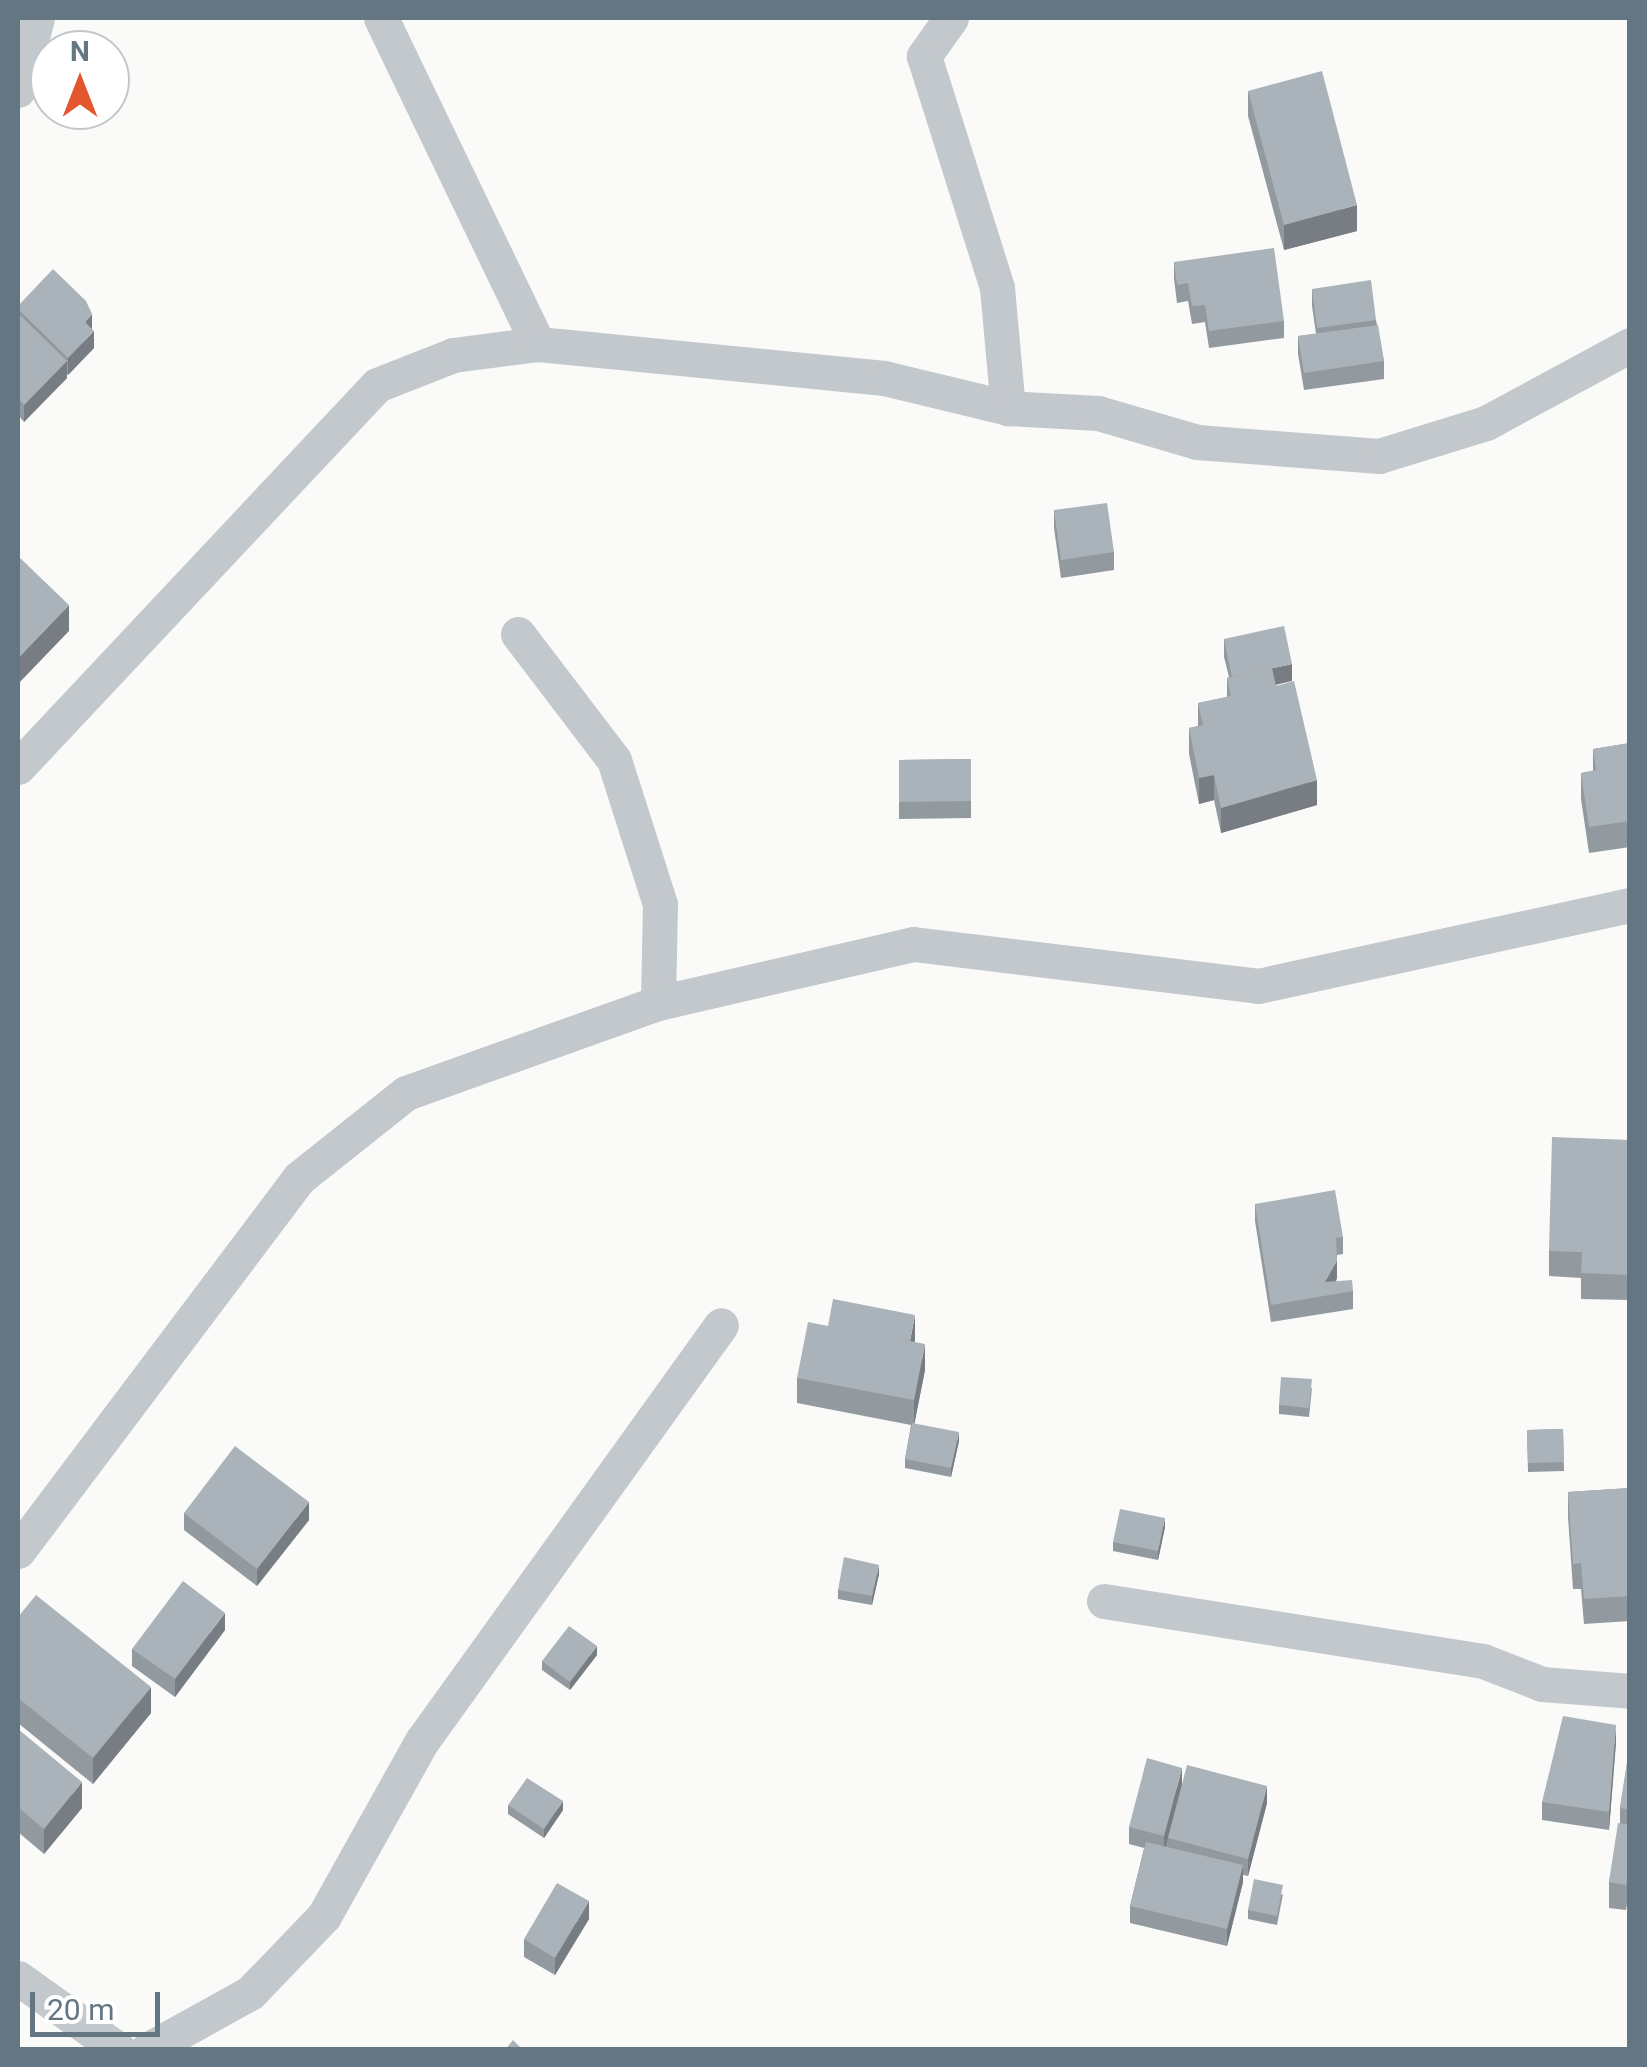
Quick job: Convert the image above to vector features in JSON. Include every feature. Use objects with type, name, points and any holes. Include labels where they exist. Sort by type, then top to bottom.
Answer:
[{"type":"street","points":[[18,90],[37,18]]},
{"type":"street","points":[[381,18],[538,344]]},
{"type":"street","points":[[951,18],[924,56],[998,288],[1008,408]]},
{"type":"street","points":[[18,768],[377,385],[453,354],[538,344],[884,378],[1008,408],[1098,414],[1196,442],[1379,456],[1486,423],[1630,345]]},
{"type":"street","points":[[518,634],[614,760],[660,904],[658,1004]]},
{"type":"street","points":[[18,1551],[299,1178],[406,1093],[658,1004],[912,944],[1258,986],[1630,905]]},
{"type":"street","points":[[146,2050],[250,1994],[324,1916],[422,1741],[720,1325]]},
{"type":"street","points":[[1104,1601],[1484,1661],[1542,1684],[1630,1691]]},
{"type":"street","points":[[18,1978],[119,2050]]},
{"type":"building","points":[[1322,71],[1357,205],[1284,225],[1248,91]]},
{"type":"building","points":[[1274,248],[1284,321],[1209,331],[1205,305],[1192,306],[1188,283],[1177,285],[1174,262]]},
{"type":"building","points":[[53,269],[86,301],[92,314],[85,322],[94,331],[68,358],[18,309]]},
{"type":"building","points":[[1371,280],[1376,320],[1317,328],[1312,289]]},
{"type":"building","points":[[18,313],[67,361],[24,405],[18,398]]},
{"type":"building","points":[[1378,325],[1384,361],[1304,373],[1298,336]]},
{"type":"building","points":[[1107,503],[1114,552],[1061,560],[1054,510]]},
{"type":"building","points":[[18,556],[69,605],[18,658]]},
{"type":"building","points":[[1284,626],[1292,664],[1232,677],[1224,639]]},
{"type":"building","points":[[1272,668],[1276,686],[1294,681],[1317,780],[1221,808],[1214,775],[1199,778],[1189,728],[1203,725],[1198,703],[1231,696],[1227,678]]},
{"type":"building","points":[[1630,743],[1630,821],[1589,827],[1581,773],[1596,770],[1593,749]]},
{"type":"building","points":[[971,759],[971,801],[899,802],[899,760]]},
{"type":"building","points":[[1552,1137],[1630,1140],[1630,1275],[1581,1273],[1582,1252],[1549,1251]]},
{"type":"building","points":[[1335,1190],[1343,1237],[1336,1238],[1337,1261],[1325,1282],[1352,1280],[1353,1291],[1271,1305],[1255,1204]]},
{"type":"building","points":[[833,1299],[915,1315],[910,1341],[925,1344],[914,1400],[797,1378],[808,1322],[828,1326]]},
{"type":"building","points":[[1281,1377],[1312,1379],[1309,1408],[1279,1405]]},
{"type":"building","points":[[912,1423],[959,1432],[951,1468],[905,1459]]},
{"type":"building","points":[[1563,1429],[1564,1462],[1528,1463],[1527,1430]]},
{"type":"building","points":[[235,1446],[309,1502],[257,1569],[184,1513]]},
{"type":"building","points":[[1630,1488],[1630,1596],[1584,1599],[1581,1563],[1573,1564],[1568,1492]]},
{"type":"building","points":[[1120,1509],[1165,1518],[1158,1551],[1113,1542]]},
{"type":"building","points":[[844,1557],[879,1565],[872,1596],[838,1590]]},
{"type":"building","points":[[183,1581],[225,1613],[175,1679],[132,1649]]},
{"type":"building","points":[[36,1595],[151,1687],[93,1758],[18,1698],[18,1617]]},
{"type":"building","points":[[569,1626],[597,1646],[570,1682],[542,1661]]},
{"type":"building","points":[[1563,1716],[1616,1725],[1609,1812],[1542,1802]]},
{"type":"building","points":[[18,1729],[82,1782],[44,1829],[18,1807]]},
{"type":"building","points":[[1630,1750],[1630,1810],[1620,1808]]},
{"type":"building","points":[[1147,1758],[1182,1768],[1164,1836],[1129,1827]]},
{"type":"building","points":[[1187,1765],[1267,1786],[1248,1859],[1168,1838]]},
{"type":"building","points":[[527,1778],[563,1801],[544,1829],[508,1805]]},
{"type":"building","points":[[1618,1823],[1630,1825],[1630,1879],[1626,1885],[1609,1882]]},
{"type":"building","points":[[1146,1842],[1243,1865],[1227,1929],[1130,1906]]},
{"type":"building","points":[[1254,1879],[1283,1885],[1277,1916],[1248,1910]]},
{"type":"building","points":[[557,1883],[589,1901],[555,1958],[524,1939]]},
{"type":"building","points":[[513,2040],[523,2050],[505,2050]]}]
